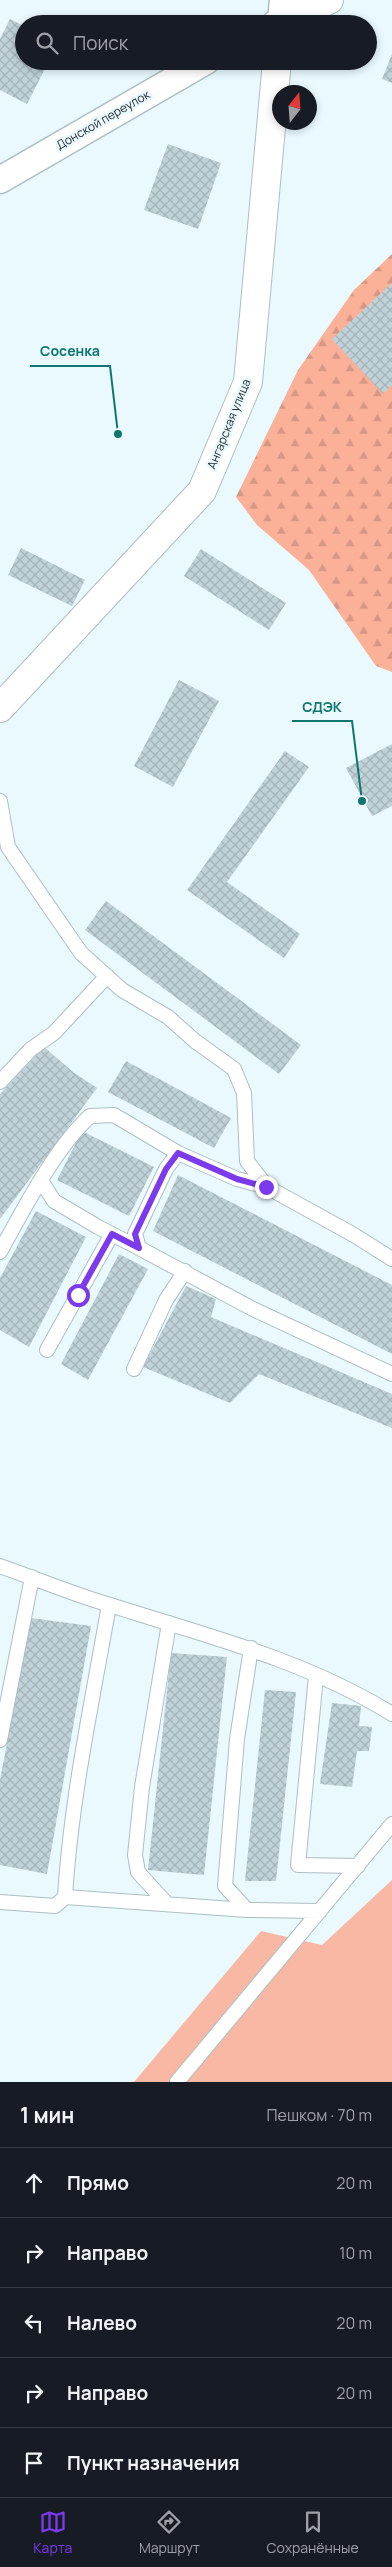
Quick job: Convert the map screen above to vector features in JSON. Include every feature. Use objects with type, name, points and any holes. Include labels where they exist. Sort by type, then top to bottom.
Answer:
[{"type":"street","points":[[286,15],[329,0]]},
{"type":"street","name":"Донской переулок","points":[[0,180],[190,70]]},
{"type":"street","name":"Ангарская улица","points":[[0,708],[202,491],[248,382],[276,70]]},
{"type":"lane","points":[[0,801],[8,847],[81,953],[122,990],[168,1017],[195,1041],[234,1069],[244,1094],[247,1161],[266,1187]]},
{"type":"lane","points":[[0,1082],[31,1049],[54,1033],[107,976]]},
{"type":"lane","points":[[0,1252],[75,1129],[90,1116],[114,1115],[178,1153],[237,1179],[266,1187],[354,1235],[392,1259]]},
{"type":"lane","points":[[139,1248],[135,1234],[166,1169],[178,1153]]},
{"type":"lane","points":[[42,1182],[54,1202],[112,1234],[254,1309],[392,1374]]},
{"type":"lane","points":[[47,1350],[112,1234]]},
{"type":"lane","points":[[134,1369],[166,1300],[184,1271]]},
{"type":"lane","points":[[0,1566],[109,1605],[251,1648],[359,1693],[392,1714]]},
{"type":"lane","points":[[0,1740],[32,1577]]},
{"type":"lane","points":[[0,1902],[55,1906],[65,1897],[67,1863],[79,1778],[109,1605]]},
{"type":"lane","points":[[167,1904],[138,1872],[135,1855],[142,1787],[169,1623]]},
{"type":"lane","points":[[247,1910],[225,1886],[237,1739],[251,1648]]},
{"type":"lane","points":[[316,1676],[298,1864],[358,1866]]},
{"type":"lane","points":[[176,2082],[194,2058],[392,1824]]},
{"type":"lane","points":[[65,1897],[247,1910],[320,1911]]},
{"type":"shaded area","points":[[392,1880],[392,2082],[134,2082],[261,1931],[322,1945]]},
{"type":"green space","points":[[392,254],[392,672],[376,666],[309,570],[257,525],[236,497],[298,370],[354,290]]},
{"type":"building","points":[[10,19],[15,22],[15,70],[44,70],[27,104],[0,90],[0,39]]},
{"type":"building","points":[[392,54],[392,83],[382,79]]},
{"type":"building","points":[[168,144],[221,163],[198,229],[144,210]]},
{"type":"building","points":[[392,283],[392,385],[383,394],[332,339]]},
{"type":"building","points":[[21,548],[85,580],[72,606],[8,575]]},
{"type":"building","points":[[201,549],[286,603],[269,630],[184,576]]},
{"type":"building","points":[[179,680],[219,701],[173,787],[134,766]]},
{"type":"building","points":[[392,744],[392,806],[372,816],[346,768]]},
{"type":"building","points":[[285,751],[309,767],[227,882],[300,934],[284,958],[187,890]]},
{"type":"building","points":[[106,901],[301,1045],[279,1074],[85,930]]},
{"type":"building","points":[[44,1047],[73,1072],[97,1088],[0,1219],[0,1094]]},
{"type":"building","points":[[126,1061],[231,1118],[214,1148],[108,1092]]},
{"type":"building","points":[[82,1131],[154,1167],[129,1216],[57,1180]]},
{"type":"building","points":[[178,1175],[392,1285],[392,1354],[153,1231]]},
{"type":"building","points":[[36,1211],[86,1237],[29,1347],[0,1330],[0,1278]]},
{"type":"building","points":[[119,1254],[148,1269],[88,1380],[61,1364]]},
{"type":"building","points":[[186,1286],[216,1299],[211,1317],[392,1394],[392,1428],[259,1374],[230,1403],[143,1367]]},
{"type":"building","points":[[31,1618],[91,1626],[47,1874],[0,1865],[0,1780]]},
{"type":"building","points":[[171,1653],[227,1657],[204,1875],[148,1870]]},
{"type":"building","points":[[265,1690],[296,1692],[276,1881],[245,1881]]},
{"type":"building","points":[[332,1703],[361,1706],[359,1726],[372,1727],[369,1751],[357,1751],[352,1787],[320,1784]]},
{"type":"place","name":"Сосенка","points":[[118,434]]},
{"type":"place","name":"СДЭК","points":[[362,801]]},
{"type":"route","points":[[78,1295],[112,1234],[139,1248],[135,1234],[144,1210],[166,1169],[178,1153],[201,1161],[237,1179],[266,1187]]}]
